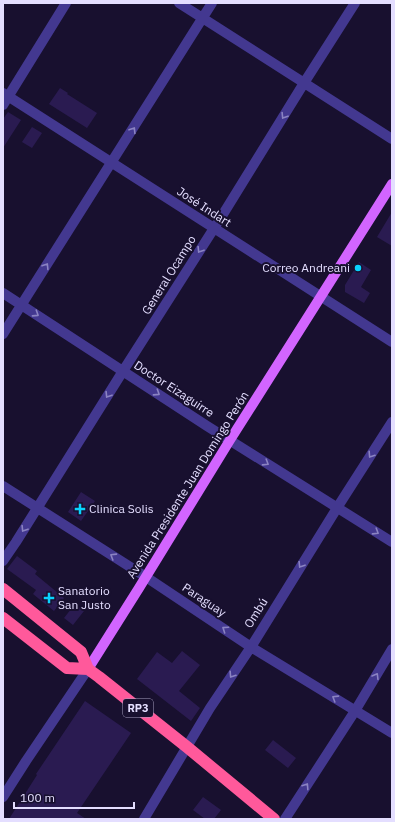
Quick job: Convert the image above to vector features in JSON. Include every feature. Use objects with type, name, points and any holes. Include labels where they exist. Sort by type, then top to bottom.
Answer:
[{"type":"highway","name":"RP3","points":[[3,589],[81,652],[88,669],[187,747],[274,819]]},
{"type":"highway","points":[[3,618],[67,668],[88,669]]},
{"type":"main road","name":"Avenida Presidente Juan Domingo Perón","points":[[88,669],[230,440],[392,184]]},
{"type":"street","points":[[5,98],[66,3]]},
{"type":"street","points":[[179,3],[392,139]]},
{"type":"street","points":[[3,334],[212,3]]},
{"type":"street","name":"General Ocampo","points":[[3,561],[214,228],[304,82],[356,3]]},
{"type":"street","name":"José Indart","points":[[5,98],[112,163],[392,342]]},
{"type":"street","name":"Doctor Eizaguirre","points":[[3,293],[207,426],[392,542]]},
{"type":"street","name":"Ombú","points":[[144,819],[210,708],[251,647],[392,422]]},
{"type":"street","name":"Paraguay","points":[[3,486],[146,577],[251,647],[392,733]]},
{"type":"street","points":[[285,819],[355,711],[392,649]]},
{"type":"street","name":"Avenida Presidente Juan Domingo Perón","points":[[3,797],[88,669]]},
{"type":"building","points":[[60,88],[97,113],[87,128],[49,104]]},
{"type":"building","points":[[8,112],[21,120],[3,148],[3,119]]},
{"type":"building","points":[[32,127],[42,133],[32,148],[22,142]]},
{"type":"building","points":[[392,212],[392,246],[377,237]]},
{"type":"building","points":[[359,262],[371,270],[361,287],[370,293],[364,303],[345,292],[345,285]]},
{"type":"building","name":"Clinica Solis","points":[[81,492],[95,501],[81,521],[68,512]]},
{"type":"building","points":[[17,556],[37,571],[35,574],[64,598],[54,611],[33,594],[36,590],[7,569]]},
{"type":"building","points":[[75,604],[84,611],[73,625],[64,618]]},
{"type":"building","points":[[182,651],[200,665],[179,691],[200,708],[191,721],[137,679],[157,652],[172,663]]},
{"type":"building","points":[[85,701],[131,733],[77,813],[86,819],[9,819],[37,775],[36,774]]},
{"type":"building","points":[[273,740],[296,758],[288,768],[265,750]]},
{"type":"building","points":[[203,797],[221,810],[214,819],[205,819],[193,810]]},
{"type":"place","name":"Correo Andreani","points":[[358,268]]},
{"type":"place","name":"Clinica Solis","points":[[80,509]]},
{"type":"place","name":"Sanatorio San Justo","points":[[49,598]]}]
